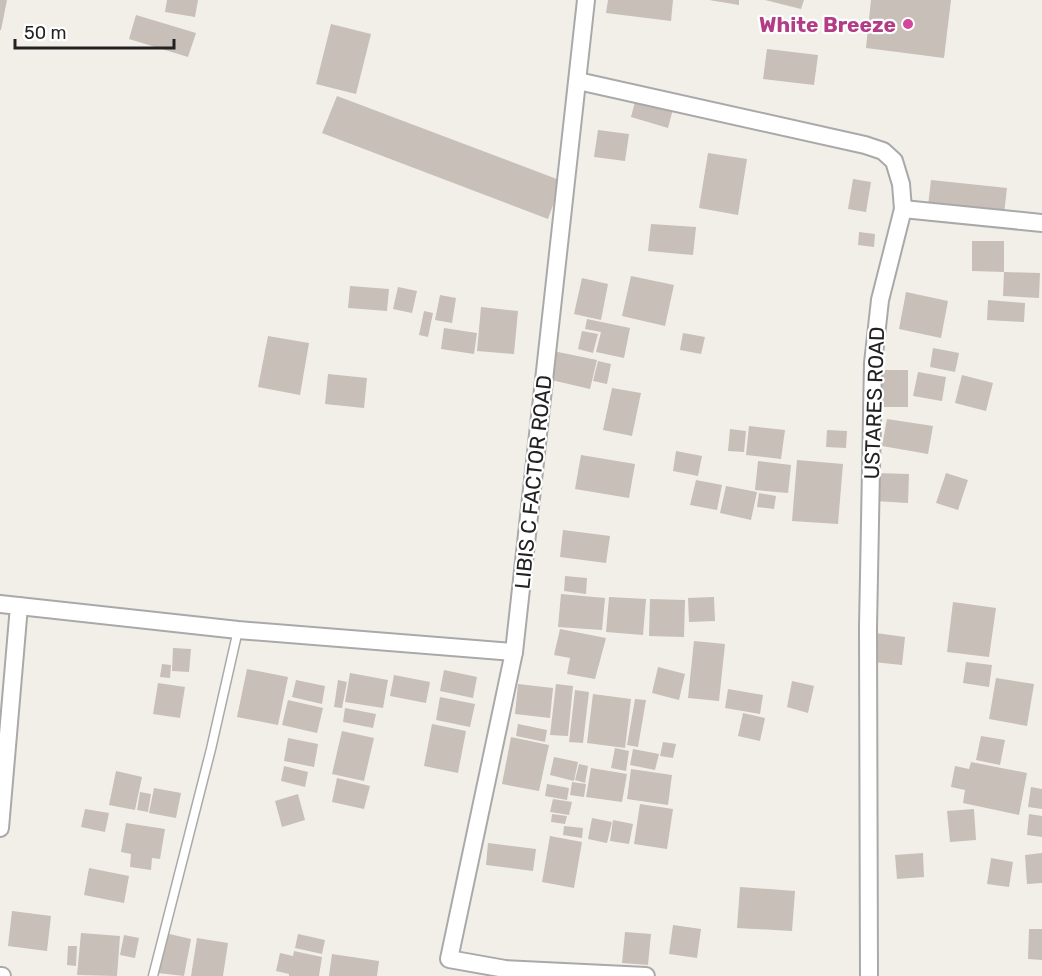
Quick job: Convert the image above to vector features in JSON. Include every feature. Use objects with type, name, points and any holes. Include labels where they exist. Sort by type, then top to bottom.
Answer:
[{"type":"street","name":"LIBIS C FACTOR ROAD","points":[[504,973],[450,959],[514,652],[579,81],[586,0]]},
{"type":"street","name":"USTARES ROAD","points":[[579,81],[824,134],[884,151],[894,161],[901,184],[903,209],[880,300],[873,363],[867,639],[869,976]]},
{"type":"street","points":[[903,209],[1042,224]]},
{"type":"street","points":[[0,604],[238,630],[514,652]]},
{"type":"street","points":[[0,828],[20,606]]},
{"type":"street","points":[[504,973],[646,976]]},
{"type":"lane","points":[[153,976],[212,749],[238,630]]},
{"type":"building","points":[[0,0],[7,0],[1,30],[0,30]]},
{"type":"building","points":[[167,0],[198,0],[195,17],[165,12]]},
{"type":"building","points":[[608,0],[673,0],[671,21],[606,13]]},
{"type":"building","points":[[709,0],[739,0],[739,5]]},
{"type":"building","points":[[765,0],[804,0],[801,9]]},
{"type":"building","name":"White Breeze","points":[[871,0],[951,0],[944,58],[866,48]]},
{"type":"building","points":[[136,15],[196,33],[188,57],[129,39]]},
{"type":"building","points":[[331,24],[371,34],[356,94],[316,84]]},
{"type":"building","points":[[767,49],[818,55],[814,85],[763,79]]},
{"type":"building","points":[[337,96],[562,181],[548,219],[322,133]]},
{"type":"building","points":[[636,98],[673,109],[668,128],[631,117]]},
{"type":"building","points":[[598,130],[629,134],[625,161],[594,157]]},
{"type":"building","points":[[708,153],[747,159],[738,215],[699,208]]},
{"type":"building","points":[[853,179],[871,182],[866,212],[848,209]]},
{"type":"building","points":[[931,180],[1007,188],[1004,214],[928,206]]},
{"type":"building","points":[[651,224],[696,227],[693,255],[648,251]]},
{"type":"building","points":[[859,232],[875,234],[874,247],[858,245]]},
{"type":"building","points":[[972,241],[1004,241],[1004,272],[972,271]]},
{"type":"building","points":[[1004,272],[1040,273],[1039,298],[1003,296]]},
{"type":"building","points":[[631,276],[674,285],[665,326],[622,316]]},
{"type":"building","points":[[582,278],[608,284],[601,320],[574,314]]},
{"type":"building","points":[[350,286],[389,289],[387,311],[348,308]]},
{"type":"building","points":[[398,287],[417,291],[412,313],[393,309]]},
{"type":"building","points":[[906,292],[948,301],[941,338],[899,329]]},
{"type":"building","points":[[440,295],[456,298],[452,323],[435,320]]},
{"type":"building","points":[[988,300],[1025,303],[1024,322],[987,320]]},
{"type":"building","points":[[481,307],[518,311],[514,354],[477,351]]},
{"type":"building","points":[[424,311],[433,313],[428,337],[419,335]]},
{"type":"building","points":[[587,319],[630,328],[624,358],[596,352],[601,332],[585,329]]},
{"type":"building","points":[[444,328],[477,333],[474,354],[441,349]]},
{"type":"building","points":[[582,331],[598,334],[593,353],[578,349]]},
{"type":"building","points":[[683,333],[705,337],[701,354],[680,350]]},
{"type":"building","points":[[268,336],[309,343],[300,395],[258,387]]},
{"type":"building","points":[[933,348],[959,353],[955,372],[930,367]]},
{"type":"building","points":[[553,351],[597,360],[590,389],[547,379]]},
{"type":"building","points":[[598,361],[611,364],[607,384],[593,381]]},
{"type":"building","points":[[876,370],[908,370],[908,407],[876,407]]},
{"type":"building","points":[[918,372],[946,377],[942,401],[913,396]]},
{"type":"building","points":[[328,374],[367,378],[364,408],[325,404]]},
{"type":"building","points":[[962,375],[993,383],[986,411],[955,403]]},
{"type":"building","points":[[612,388],[641,393],[632,436],[603,430]]},
{"type":"building","points":[[887,419],[933,426],[928,454],[882,446]]},
{"type":"building","points":[[749,426],[785,430],[781,459],[746,455]]},
{"type":"building","points":[[730,429],[746,431],[744,452],[728,451]]},
{"type":"building","points":[[827,430],[847,431],[846,448],[826,447]]},
{"type":"building","points":[[676,451],[702,456],[698,476],[673,471]]},
{"type":"building","points":[[581,455],[635,464],[629,498],[575,489]]},
{"type":"building","points":[[797,460],[843,464],[838,524],[792,521]]},
{"type":"building","points":[[758,461],[791,465],[788,493],[755,490]]},
{"type":"building","points":[[876,473],[909,474],[908,503],[874,501]]},
{"type":"building","points":[[946,473],[968,480],[958,510],[936,503]]},
{"type":"building","points":[[696,480],[722,485],[717,510],[690,505]]},
{"type":"building","points":[[726,486],[757,492],[751,520],[720,513]]},
{"type":"building","points":[[759,493],[776,496],[774,509],[757,507]]},
{"type":"building","points":[[563,530],[610,536],[606,563],[560,557]]},
{"type":"building","points":[[565,576],[587,578],[586,594],[564,591]]},
{"type":"building","points":[[561,594],[605,598],[602,630],[558,627]]},
{"type":"building","points":[[609,597],[646,599],[643,635],[606,632]]},
{"type":"building","points":[[714,597],[715,621],[689,622],[688,598]]},
{"type":"building","points":[[650,599],[685,600],[684,637],[649,636]]},
{"type":"building","points":[[953,602],[996,608],[989,657],[947,652]]},
{"type":"building","points":[[560,629],[606,638],[595,679],[567,674],[570,658],[554,655]]},
{"type":"building","points":[[876,633],[905,637],[902,665],[873,662]]},
{"type":"building","points":[[694,641],[725,644],[719,701],[688,698]]},
{"type":"building","points":[[173,648],[191,649],[189,672],[172,671]]},
{"type":"building","points":[[966,662],[992,665],[989,687],[963,683]]},
{"type":"building","points":[[162,664],[171,665],[170,678],[160,677]]},
{"type":"building","points":[[658,667],[685,674],[679,700],[652,693]]},
{"type":"building","points":[[247,669],[288,677],[278,725],[237,717]]},
{"type":"building","points":[[444,670],[477,677],[473,698],[440,691]]},
{"type":"building","points":[[350,673],[388,680],[383,708],[345,702]]},
{"type":"building","points":[[394,675],[430,682],[426,703],[390,696]]},
{"type":"building","points":[[996,678],[1034,684],[1027,726],[989,719]]},
{"type":"building","points":[[296,680],[325,686],[322,704],[292,697]]},
{"type":"building","points":[[338,680],[347,682],[342,708],[334,707]]},
{"type":"building","points":[[792,681],[814,686],[808,713],[787,707]]},
{"type":"building","points":[[158,683],[185,687],[180,718],[153,714]]},
{"type":"building","points":[[518,684],[553,688],[550,718],[515,714]]},
{"type":"building","points":[[556,684],[573,686],[568,736],[550,735]]},
{"type":"building","points":[[728,689],[763,695],[760,714],[725,708]]},
{"type":"building","points":[[575,690],[589,692],[583,743],[569,742]]},
{"type":"building","points":[[593,694],[631,699],[625,748],[587,743]]},
{"type":"building","points":[[440,697],[475,704],[470,727],[436,720]]},
{"type":"building","points":[[635,699],[646,700],[638,747],[627,745]]},
{"type":"building","points":[[288,700],[323,708],[317,733],[282,725]]},
{"type":"building","points":[[345,708],[376,714],[373,728],[343,722]]},
{"type":"building","points":[[743,713],[765,718],[760,741],[738,736]]},
{"type":"building","points":[[432,724],[466,731],[458,773],[424,766]]},
{"type":"building","points":[[518,724],[547,730],[545,742],[516,736]]},
{"type":"building","points":[[342,731],[374,738],[364,781],[332,774]]},
{"type":"building","points":[[981,736],[1005,740],[1000,765],[976,760]]},
{"type":"building","points":[[511,737],[549,745],[539,791],[502,784]]},
{"type":"building","points":[[288,738],[318,744],[314,767],[284,761]]},
{"type":"building","points":[[663,742],[676,744],[673,758],[660,756]]},
{"type":"building","points":[[615,748],[629,751],[626,771],[611,768]]},
{"type":"building","points":[[633,749],[659,754],[655,770],[630,765]]},
{"type":"building","points":[[554,757],[578,762],[574,781],[550,775]]},
{"type":"building","points":[[971,762],[1027,773],[1019,815],[963,803],[965,790],[951,787],[955,766],[969,769]]},
{"type":"building","points":[[579,764],[588,766],[585,783],[575,780]]},
{"type":"building","points":[[284,766],[308,772],[305,787],[281,781]]},
{"type":"building","points":[[591,768],[627,774],[622,802],[586,797]]},
{"type":"building","points":[[631,769],[672,775],[668,805],[627,799]]},
{"type":"building","points":[[116,771],[142,777],[135,810],[109,805]]},
{"type":"building","points":[[337,778],[370,786],[364,809],[332,802]]},
{"type":"building","points":[[572,782],[586,784],[584,797],[570,795]]},
{"type":"building","points":[[547,784],[569,788],[567,800],[545,796]]},
{"type":"building","points":[[1031,787],[1042,789],[1042,809],[1028,807]]},
{"type":"building","points":[[154,788],[181,793],[176,818],[149,813]]},
{"type":"building","points":[[140,792],[151,794],[148,812],[137,810]]},
{"type":"building","points":[[298,794],[305,820],[282,827],[275,801]]},
{"type":"building","points":[[553,799],[572,802],[569,815],[550,812]]},
{"type":"building","points":[[640,804],[673,809],[667,849],[634,844]]},
{"type":"building","points":[[85,809],[109,813],[105,832],[81,827]]},
{"type":"building","points":[[974,809],[976,840],[950,842],[947,811]]},
{"type":"building","points":[[552,814],[567,816],[565,824],[551,822]]},
{"type":"building","points":[[1029,814],[1042,816],[1042,837],[1027,835]]},
{"type":"building","points":[[592,818],[612,822],[607,843],[588,839]]},
{"type":"building","points":[[613,820],[633,824],[629,844],[610,841]]},
{"type":"building","points":[[126,823],[165,829],[160,859],[152,858],[151,870],[130,867],[131,854],[121,852]]},
{"type":"building","points":[[564,826],[583,828],[582,838],[563,835]]},
{"type":"building","points":[[550,836],[582,842],[574,888],[542,882]]},
{"type":"building","points":[[488,843],[536,849],[533,871],[486,865]]},
{"type":"building","points":[[923,853],[924,877],[897,879],[895,855]]},
{"type":"building","points":[[1042,853],[1042,883],[1027,884],[1025,855]]},
{"type":"building","points":[[991,858],[1013,862],[1009,887],[987,884]]},
{"type":"building","points":[[89,868],[129,876],[124,903],[84,895]]},
{"type":"building","points":[[740,887],[795,891],[792,931],[737,928]]},
{"type":"building","points":[[12,911],[51,916],[47,951],[8,946]]},
{"type":"building","points":[[673,925],[701,929],[697,958],[669,954]]},
{"type":"building","points":[[1029,929],[1042,929],[1042,960],[1028,959]]},
{"type":"building","points":[[625,932],[651,934],[648,965],[622,963]]},
{"type":"building","points":[[81,933],[120,936],[117,976],[77,975]]},
{"type":"building","points":[[165,933],[191,939],[184,976],[158,973]]},
{"type":"building","points":[[298,934],[325,940],[322,954],[295,948]]},
{"type":"building","points":[[124,935],[139,938],[135,958],[120,955]]},
{"type":"building","points":[[197,938],[228,943],[223,976],[191,976]]},
{"type":"building","points":[[68,946],[77,946],[76,966],[67,965]]},
{"type":"building","points":[[294,951],[322,957],[319,976],[289,976],[289,974],[276,971],[280,953],[293,956]]},
{"type":"building","points":[[332,954],[379,961],[377,976],[329,976]]},
{"type":"place","name":"White Breeze","points":[[908,24]]}]
